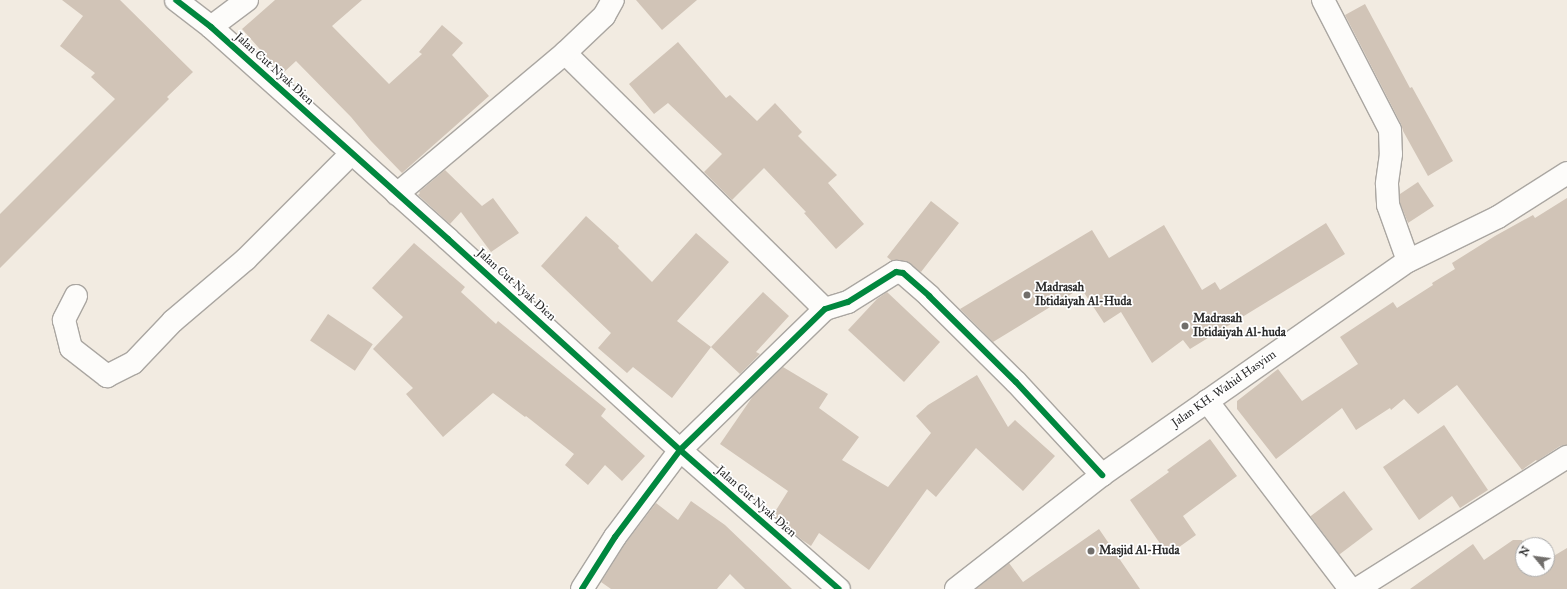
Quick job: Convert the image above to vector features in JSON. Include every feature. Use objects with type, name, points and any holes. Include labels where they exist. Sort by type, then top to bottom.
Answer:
[{"type":"street","name":"Jalan Cut Nyak Dien","points":[[176,0],[211,27],[680,450],[839,589]]},
{"type":"street","points":[[211,27],[247,0]]},
{"type":"street","points":[[397,194],[566,53],[604,16],[613,0]]},
{"type":"street","points":[[1323,0],[1390,130],[1391,154],[1387,184],[1388,205],[1408,261]]},
{"type":"street","points":[[566,53],[825,309]]},
{"type":"street","points":[[76,296],[64,320],[71,348],[107,376],[133,362],[172,321],[246,259],[351,154]]},
{"type":"street","name":"Jalan KH. Wahid Hasyim","points":[[956,589],[1102,475],[1408,261],[1498,217],[1567,173]]},
{"type":"street","points":[[582,589],[614,537],[680,450],[825,309],[848,302],[896,272],[903,273],[1016,382],[1102,475]]},
{"type":"street","points":[[1207,401],[1350,589]]},
{"type":"street","points":[[1357,589],[1567,457]]},
{"type":"building","points":[[62,0],[120,0],[193,72],[167,97],[169,99],[0,268],[0,214],[115,99],[91,77],[95,73],[60,46],[83,16]]},
{"type":"building","points":[[275,0],[362,0],[332,26],[389,84],[422,54],[419,52],[442,25],[463,43],[452,55],[489,96],[402,173],[371,141],[351,117],[296,61],[282,74],[242,29]]},
{"type":"building","points":[[636,0],[697,0],[662,30]]},
{"type":"building","points":[[1365,4],[1410,88],[1412,87],[1453,161],[1428,176],[1403,131],[1401,124],[1345,15]]},
{"type":"building","points":[[678,42],[726,98],[730,95],[757,121],[775,103],[802,132],[798,136],[837,175],[828,183],[864,224],[836,249],[804,213],[806,212],[764,168],[732,200],[704,172],[722,154],[668,103],[654,114],[629,84]]},
{"type":"building","points":[[445,170],[482,206],[493,198],[519,233],[491,252],[461,212],[450,224],[418,195],[420,193],[419,192]]},
{"type":"building","points":[[1418,182],[1434,206],[1408,223],[1400,203],[1400,194]]},
{"type":"building","points":[[1567,198],[1567,445],[1560,446],[1522,470],[1457,385],[1418,414],[1404,399],[1391,410],[1390,408],[1356,430],[1342,408],[1276,459],[1237,409],[1237,401],[1278,369],[1302,401],[1358,364],[1340,337],[1393,302],[1397,308],[1433,285],[1432,283],[1455,269],[1452,263],[1495,236],[1533,215],[1535,218]]},
{"type":"building","points":[[931,201],[959,223],[921,272],[905,261],[892,261],[887,257]]},
{"type":"building","points":[[586,216],[619,246],[618,248],[652,282],[696,233],[729,262],[677,321],[711,347],[672,398],[633,367],[627,373],[598,348],[611,333],[541,266]]},
{"type":"building","points":[[1326,223],[1345,254],[1190,349],[1183,340],[1152,363],[1121,312],[1104,323],[1081,288],[993,342],[960,309],[1092,230],[1109,258],[1164,225],[1202,290],[1215,282],[1220,290]]},
{"type":"building","points":[[414,243],[465,287],[461,292],[496,324],[498,321],[606,409],[601,416],[645,456],[622,481],[605,465],[588,485],[565,465],[574,454],[526,416],[525,417],[493,393],[443,437],[406,394],[413,388],[373,349],[403,317],[372,288]]},
{"type":"building","points":[[763,292],[789,316],[756,352],[760,354],[740,374],[711,347]]},
{"type":"building","points":[[887,292],[940,342],[904,382],[848,330],[877,299]]},
{"type":"building","points":[[328,314],[373,344],[355,371],[310,341]]},
{"type":"building","points":[[783,367],[828,394],[819,408],[859,437],[842,460],[888,487],[931,433],[916,416],[928,405],[977,375],[1008,427],[1015,420],[1055,456],[1023,491],[976,448],[936,497],[927,489],[869,570],[819,533],[811,546],[802,540],[773,515],[788,491],[720,444],[753,396]]},
{"type":"building","points":[[1444,425],[1488,490],[1460,508],[1452,496],[1419,520],[1383,467]]},
{"type":"building","points":[[1210,439],[1237,476],[1183,516],[1196,535],[1168,555],[1130,500],[1169,472],[1167,470]]},
{"type":"building","points":[[1344,491],[1373,529],[1339,555],[1310,516]]},
{"type":"building","points":[[691,501],[725,525],[792,589],[745,589],[730,574],[717,589],[611,589],[601,582],[625,544],[656,503],[678,520]]},
{"type":"building","name":"Masjid Al-Huda","points":[[1099,529],[1140,589],[976,589],[1009,563],[1023,582]]},
{"type":"building","points":[[1515,540],[1515,577],[1555,577],[1555,555],[1567,548],[1567,589],[1410,589],[1473,544],[1484,560]]},
{"type":"cycle path","points":[[176,0],[211,27],[448,239],[680,450],[839,589]]},
{"type":"cycle path","points":[[582,589],[615,537],[680,450],[825,309],[848,302],[896,272],[903,273],[929,296],[1016,382],[1102,475]]},
{"type":"place","name":"Madrasah Ibtidaiyah Al-Huda","points":[[1027,295]]},
{"type":"place","name":"Madrasah Ibtidaiyah Al-huda","points":[[1185,326]]},
{"type":"place","name":"Masjid Al-Huda","points":[[1091,551]]}]
